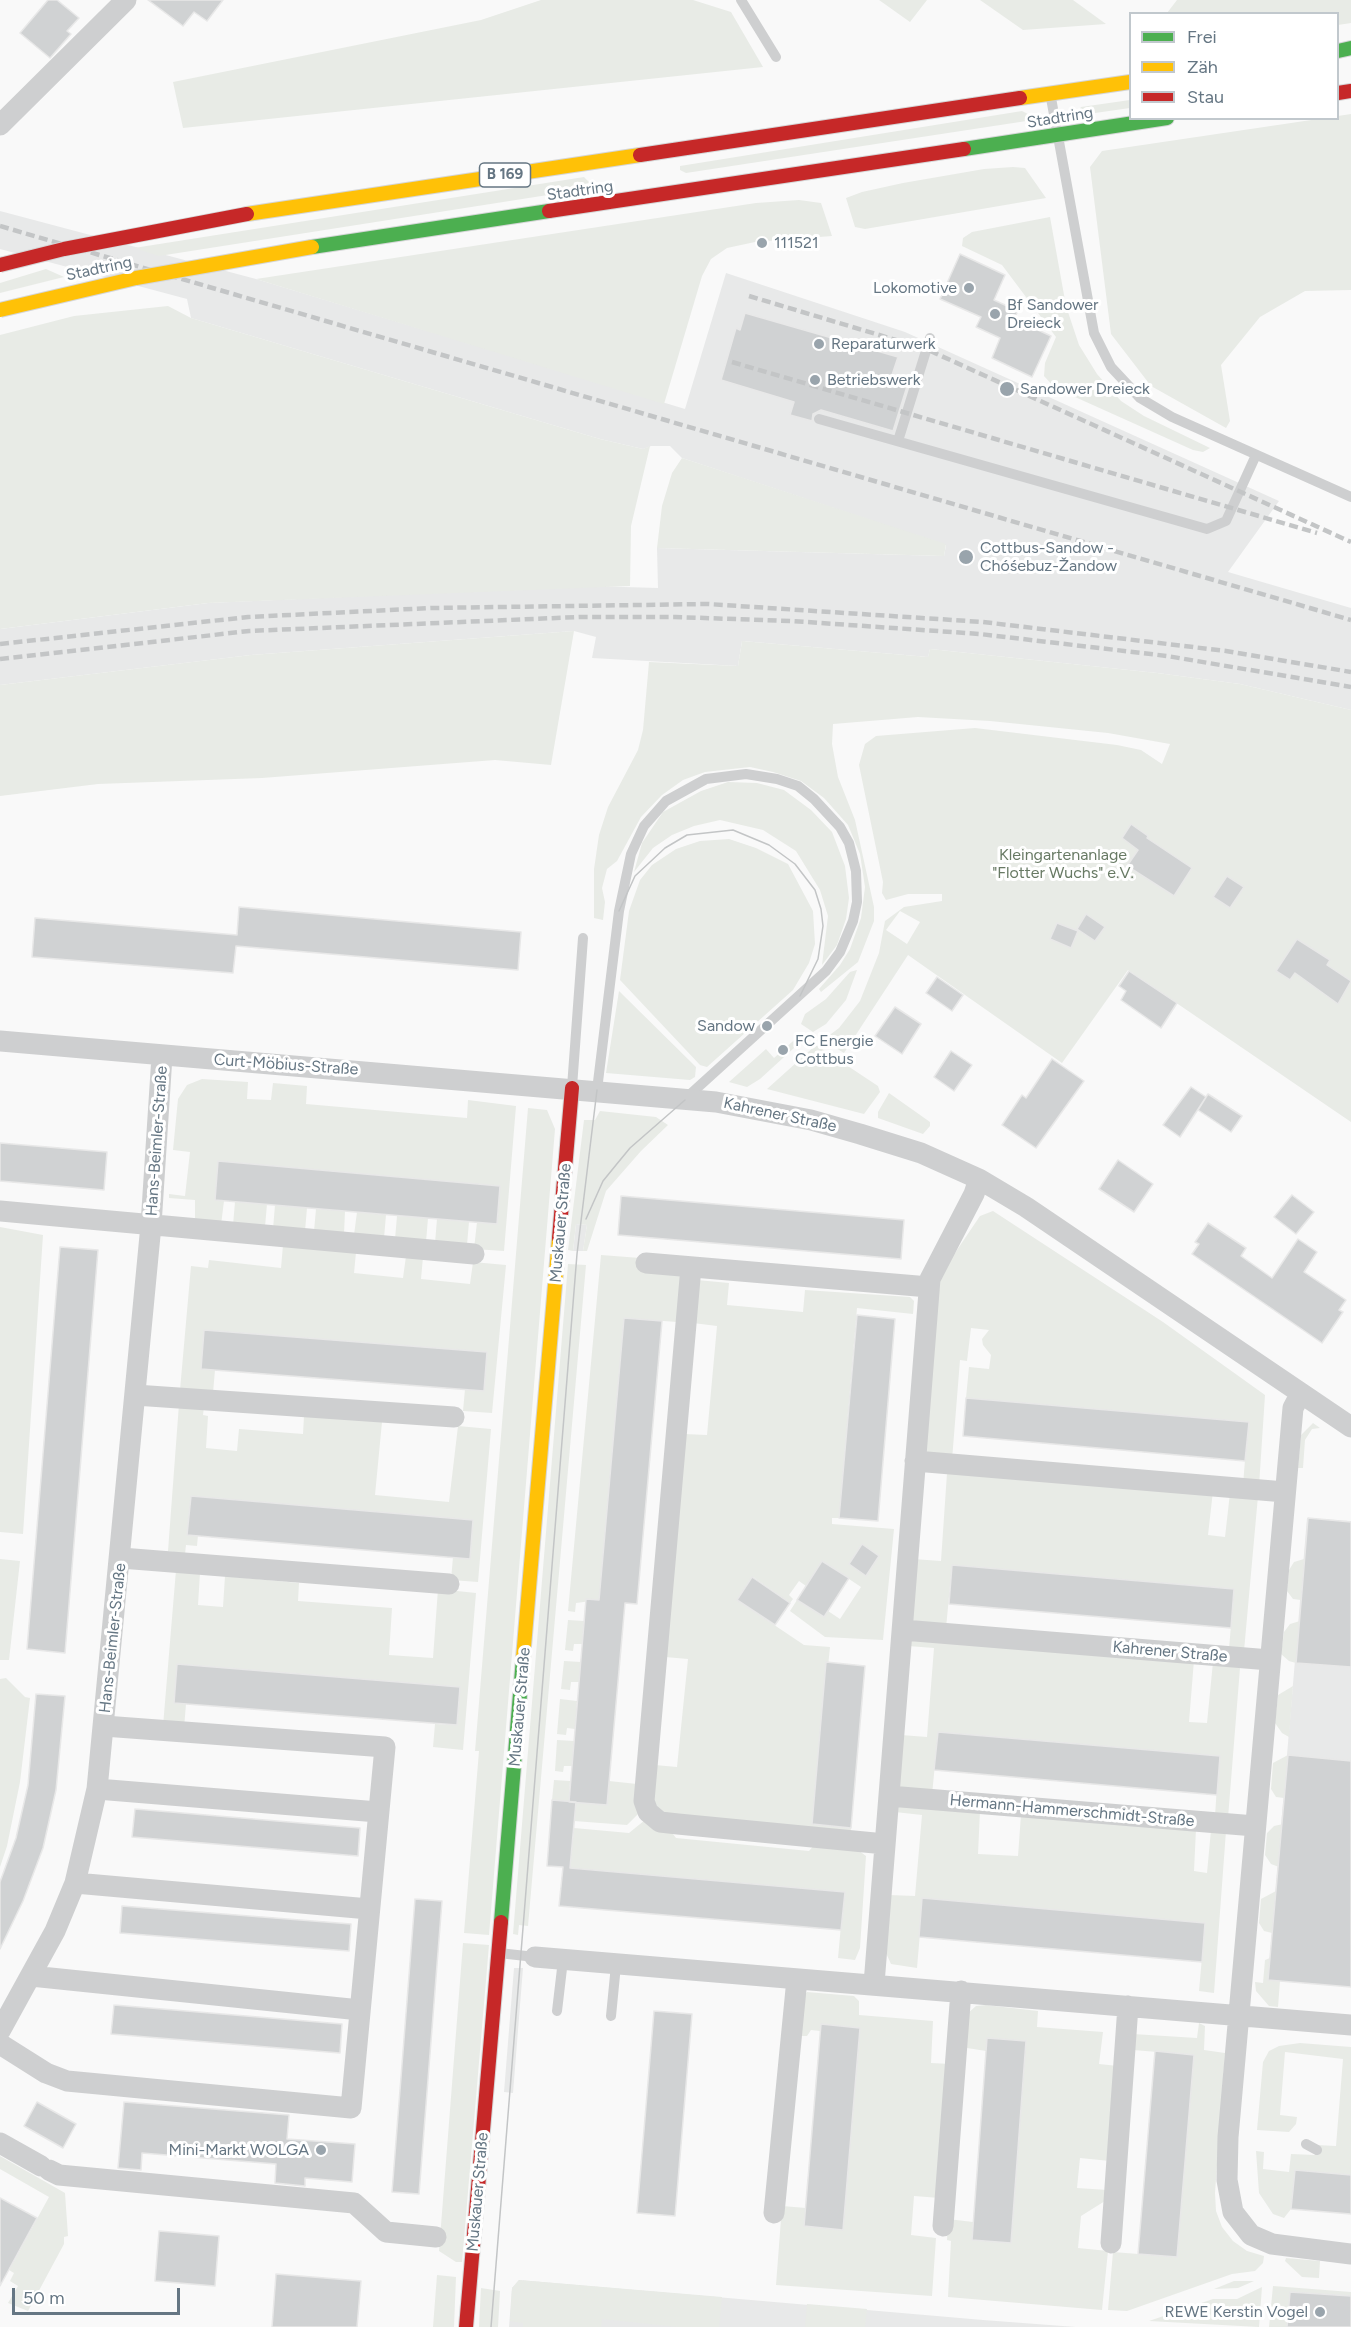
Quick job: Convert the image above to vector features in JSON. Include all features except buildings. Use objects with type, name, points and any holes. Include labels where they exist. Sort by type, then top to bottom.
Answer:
[{"type":"main road","name":"Stadtring","points":[[0,265],[64,249],[247,214],[763,135],[1129,82]]},
{"type":"main road","name":"Stadtring","points":[[0,309],[136,278],[312,247],[1154,120]]},
{"type":"main road","name":"Muskauer Straße","points":[[466,2327],[500,1953],[572,1088]]},
{"type":"street","points":[[0,125],[126,0]]},
{"type":"street","name":"Curt-Möbius-Straße","points":[[0,1041],[572,1088]]},
{"type":"street","name":"Hans-Beimler-Straße","points":[[0,2031],[55,1931],[75,1883],[97,1789],[152,1225],[162,1056]]},
{"type":"street","name":"Kahrener Straße","points":[[572,1088],[739,1105],[811,1120],[921,1153],[979,1179],[1026,1207],[1351,1427]]},
{"type":"street","points":[[874,1984],[930,1279],[974,1194],[979,1179]]},
{"type":"street","name":"Hans-Beimler-Straße","points":[[0,1210],[152,1225]]},
{"type":"street","points":[[152,1225],[474,1254]]},
{"type":"street","points":[[646,1263],[929,1287]]},
{"type":"street","points":[[691,1267],[644,1801],[648,1812],[660,1822],[885,1844]]},
{"type":"street","points":[[1301,1393],[1293,1408],[1227,2140],[1227,2180],[1233,2212],[1251,2235],[1264,2242],[1351,2254]]},
{"type":"street","points":[[135,1395],[454,1417]]},
{"type":"street","points":[[915,1461],[1286,1492]]},
{"type":"street","points":[[121,1558],[449,1584]]},
{"type":"street","name":"Kahrener Straße","points":[[902,1637],[1270,1660]]},
{"type":"street","points":[[0,2044],[46,2073],[67,2081],[351,2108],[385,1746],[104,1726]]},
{"type":"street","points":[[97,1789],[378,1812]]},
{"type":"street","name":"Hermann-Hammerschmidt-Straße","points":[[889,1797],[1255,1826]]},
{"type":"street","points":[[75,1883],[369,1909]]},
{"type":"street","points":[[535,1957],[1351,2025]]},
{"type":"street","points":[[31,1976],[360,2010]]},
{"type":"street","points":[[774,2213],[797,1979]]},
{"type":"street","points":[[943,2226],[961,1991]]},
{"type":"street","points":[[1111,2243],[1128,2006]]},
{"type":"street","points":[[0,2143],[58,2175],[354,2203],[386,2232],[436,2237]]},
{"type":"lane","points":[[741,0],[776,57]]},
{"type":"lane","points":[[1050,94],[1094,333],[1111,367],[1140,398],[1172,417],[1351,497]]},
{"type":"lane","points":[[898,441],[930,338]]},
{"type":"lane","points":[[819,419],[1207,529],[1226,521],[1256,455]]},
{"type":"lane","points":[[597,1090],[619,911],[631,854],[644,826],[666,801],[706,778],[746,774],[777,779],[798,786],[814,799],[840,827],[849,843],[856,871],[857,902],[854,921],[840,952],[826,971],[685,1100]]},
{"type":"lane","points":[[572,1088],[583,938]]},
{"type":"lane","points":[[500,1953],[535,1957]]},
{"type":"lane","points":[[557,2010],[563,1960]]},
{"type":"lane","points":[[611,2016],[616,1965]]},
{"type":"lane","points":[[1306,2144],[1317,2150]]},
{"type":"shaded area","points":[[0,211],[256,279],[685,409],[726,273],[905,332],[1279,501],[1228,572],[1351,608],[1351,710],[1240,684],[930,649],[928,657],[742,641],[738,666],[592,658],[596,637],[574,631],[251,655],[0,685],[0,629],[208,603],[589,586],[658,588],[657,548],[944,556],[946,545],[682,458],[670,446],[651,446],[643,449],[600,439],[191,318],[187,299],[0,249]]},
{"type":"shaded area","points":[[576,1224],[587,1225],[583,1251],[573,1251]]},
{"type":"shaded area","points":[[1307,1518],[1351,1521],[1351,1987],[1268,1980]]},
{"type":"shaded area","points":[[514,1968],[523,1968],[513,2093],[504,2092]]},
{"type":"shaded area","points":[[519,2280],[1076,2327],[509,2327],[512,2288]]},
{"type":"green space","points":[[541,0],[693,0],[731,12],[763,67],[183,128],[173,82],[481,20]]},
{"type":"green space","points":[[879,0],[927,0],[910,22]]},
{"type":"green space","points":[[980,0],[1073,0],[1106,24],[1023,30]]},
{"type":"green space","points":[[1177,0],[1351,0],[1351,23],[1339,25],[1339,12],[1168,12]]},
{"type":"green space","points":[[1129,100],[1129,108],[1081,115],[1077,113],[1081,107]]},
{"type":"green space","points":[[1022,111],[1030,115],[1033,120],[686,173],[680,170],[680,166]]},
{"type":"green space","points":[[1351,114],[1351,290],[1305,291],[1260,317],[1221,365],[1230,421],[1226,428],[1151,386],[1111,334],[1090,167],[1102,151],[1311,120],[1339,120],[1339,116]]},
{"type":"green space","points":[[1025,168],[1046,198],[865,229],[855,227],[846,198],[903,183],[984,169]]},
{"type":"green space","points":[[584,177],[590,183],[586,189],[159,256],[134,248]]},
{"type":"green space","points":[[799,200],[821,203],[832,236],[755,242],[727,248],[711,259],[702,276],[664,404],[256,279],[756,203]]},
{"type":"green space","points":[[1050,217],[1066,306],[1079,345],[1097,374],[1121,401],[1144,416],[1210,448],[1203,452],[1193,450],[1055,388],[1044,376],[1045,363],[1056,337],[1002,265],[962,246],[963,238],[972,232]]},
{"type":"green space","points":[[46,269],[64,277],[0,293],[0,283]]},
{"type":"green space","points":[[168,306],[191,318],[600,439],[643,449],[650,446],[631,526],[630,586],[208,603],[0,629],[0,335],[74,316]]},
{"type":"green space","points":[[682,458],[946,544],[944,556],[657,548],[662,506],[672,473]]},
{"type":"green space","points":[[574,631],[551,765],[495,760],[262,778],[98,784],[0,796],[0,685],[251,655]]},
{"type":"green space","name":"Kleingartenanlage \"Flotter Wuchs\" e.V.","points":[[742,641],[928,657],[930,649],[1240,684],[1351,710],[1351,1122],[1128,970],[1062,1063],[908,955],[844,1053],[823,1040],[839,1028],[860,1001],[879,953],[885,921],[904,907],[942,901],[942,894],[908,894],[886,900],[882,893],[883,882],[859,765],[865,744],[876,736],[975,728],[1117,745],[1141,750],[1162,764],[1170,744],[1108,733],[990,721],[918,717],[833,724],[832,744],[838,777],[855,820],[874,907],[874,921],[858,962],[821,992],[819,989],[840,965],[850,949],[861,918],[865,887],[860,854],[848,825],[824,798],[801,781],[750,767],[705,772],[683,780],[662,795],[641,817],[617,861],[607,869],[602,888],[605,902],[603,920],[594,918],[594,869],[599,835],[608,807],[638,750],[643,730],[649,662],[738,666]],"holes":[[[900,911],[920,922],[907,944],[886,930]]]},
{"type":"green space","points":[[728,782],[757,783],[784,790],[811,810],[832,832],[845,866],[849,898],[846,919],[837,945],[822,965],[828,916],[820,890],[796,851],[763,830],[720,820],[694,826],[672,835],[653,848],[634,872],[642,843],[663,812],[701,791]]},
{"type":"green space","points":[[729,839],[756,848],[788,864],[813,911],[815,944],[809,963],[793,990],[707,1067],[700,1065],[620,980],[629,911],[640,880],[652,865],[676,849],[700,841]]},
{"type":"green space","points":[[857,970],[846,1000],[826,1024],[813,1032],[801,1024],[805,1014],[826,999],[850,972]]},
{"type":"green space","points":[[619,991],[696,1067],[695,1077],[690,1080],[606,1073]]},
{"type":"green space","points":[[801,1034],[806,1037],[760,1079],[747,1087],[729,1082],[766,1049],[774,1058]]},
{"type":"green space","points":[[816,1045],[878,1086],[880,1092],[864,1114],[767,1089]]},
{"type":"green space","points":[[202,1079],[248,1082],[247,1099],[271,1100],[273,1083],[307,1086],[306,1104],[467,1118],[468,1100],[516,1106],[504,1251],[474,1249],[477,1222],[497,1224],[500,1186],[218,1162],[215,1199],[224,1201],[221,1225],[195,1222],[195,1200],[169,1198],[169,1194],[185,1196],[190,1152],[173,1150],[178,1099],[187,1085]]},
{"type":"green space","points":[[889,1093],[930,1122],[930,1126],[923,1134],[878,1118],[878,1112]]},
{"type":"green space","points":[[528,1108],[547,1110],[555,1129],[489,1935],[464,1933],[479,1751],[475,1751]]},
{"type":"green space","points":[[600,1111],[656,1117],[668,1125],[641,1151],[606,1191],[587,1251],[583,1251],[587,1225],[576,1224],[573,1251],[568,1250],[584,1120],[595,1120]]},
{"type":"green space","points":[[235,1202],[267,1204],[265,1227],[233,1225]]},
{"type":"green space","points":[[275,1205],[307,1208],[305,1231],[273,1229]]},
{"type":"green space","points":[[316,1209],[345,1211],[344,1234],[314,1231]]},
{"type":"green space","points":[[993,1211],[1163,1322],[1265,1395],[1259,1486],[1243,1485],[1248,1422],[966,1398],[969,1367],[989,1369],[991,1355],[983,1345],[982,1339],[989,1330],[971,1328],[967,1361],[960,1360],[952,1460],[923,1456],[938,1278],[980,1216]]},
{"type":"green space","points":[[357,1212],[386,1215],[384,1238],[354,1235]]},
{"type":"green space","points":[[397,1216],[428,1218],[426,1242],[395,1239]]},
{"type":"green space","points":[[437,1219],[469,1222],[467,1245],[435,1243]]},
{"type":"green space","points":[[0,1227],[43,1235],[23,1534],[0,1532]]},
{"type":"green space","points":[[283,1245],[356,1252],[354,1273],[403,1278],[406,1256],[423,1257],[421,1279],[470,1284],[473,1262],[506,1265],[492,1413],[463,1411],[465,1389],[484,1390],[487,1352],[205,1330],[215,1370],[213,1393],[180,1390],[191,1266],[208,1268],[209,1260],[281,1268]]},
{"type":"green space","points":[[601,1255],[640,1258],[681,1273],[677,1322],[624,1318],[599,1600],[576,1603],[575,1612],[568,1611]]},
{"type":"green space","points":[[568,1264],[586,1265],[528,1926],[519,1925],[518,1935],[513,1934]]},
{"type":"green space","points":[[697,1280],[729,1283],[727,1305],[803,1312],[805,1290],[910,1297],[914,1301],[913,1314],[857,1308],[839,1518],[832,1518],[832,1524],[894,1529],[883,1640],[825,1637],[790,1611],[797,1600],[824,1617],[828,1611],[840,1619],[861,1587],[822,1561],[806,1586],[799,1581],[789,1595],[793,1599],[790,1603],[753,1577],[737,1600],[804,1645],[830,1647],[812,1824],[851,1828],[850,1835],[669,1817],[658,1811],[653,1800],[655,1765],[677,1767],[688,1659],[665,1657],[684,1434],[707,1435],[717,1326],[693,1323]]},
{"type":"green space","points":[[179,1404],[204,1407],[203,1415],[208,1416],[206,1448],[237,1451],[239,1429],[303,1434],[304,1416],[382,1422],[375,1495],[449,1502],[458,1426],[491,1429],[478,1582],[451,1580],[453,1557],[470,1559],[473,1520],[191,1496],[188,1534],[198,1535],[197,1546],[186,1545],[185,1554],[168,1551]]},
{"type":"green space","points":[[1313,1423],[1320,1428],[1312,1429],[1305,1440],[1303,1468],[1298,1468],[1301,1435]]},
{"type":"green space","points":[[947,1473],[1213,1491],[1208,1535],[1225,1537],[1230,1493],[1258,1496],[1244,1651],[1229,1649],[1234,1589],[952,1565],[946,1628],[910,1624],[913,1559],[941,1561]]},
{"type":"green space","points":[[0,1559],[20,1561],[9,1660],[0,1660]]},
{"type":"green space","points":[[1304,1559],[1301,1600],[1293,1599],[1287,1591],[1289,1570],[1294,1562]]},
{"type":"green space","points":[[176,1570],[200,1573],[198,1605],[223,1607],[225,1576],[299,1583],[298,1601],[392,1608],[389,1655],[433,1658],[438,1589],[476,1593],[463,1750],[433,1747],[435,1724],[457,1725],[459,1687],[178,1664],[186,1704],[184,1728],[163,1726]]},
{"type":"green space","points":[[568,1620],[584,1621],[582,1644],[574,1644],[573,1651],[565,1650]]},
{"type":"green space","points":[[1300,1621],[1296,1663],[1289,1661],[1281,1654],[1284,1632],[1290,1624]]},
{"type":"green space","points":[[908,1640],[1194,1660],[1189,1722],[1207,1723],[1213,1662],[1240,1668],[1228,1818],[1215,1816],[1219,1756],[938,1732],[932,1795],[897,1790],[901,1735],[927,1737],[934,1648],[908,1646]]},
{"type":"green space","points":[[564,1661],[581,1662],[579,1682],[571,1682],[570,1690],[561,1689]]},
{"type":"green space","points":[[6,1678],[25,1697],[30,1698],[20,1782],[7,1846],[0,1867],[0,1679]]},
{"type":"green space","points":[[1293,1686],[1289,1737],[1282,1733],[1275,1723],[1278,1695]]},
{"type":"green space","points":[[560,1699],[577,1701],[575,1729],[567,1728],[566,1735],[557,1734]]},
{"type":"green space","points":[[557,1740],[574,1741],[572,1766],[564,1766],[563,1772],[555,1771]]},
{"type":"green space","points":[[1288,1755],[1284,1798],[1276,1797],[1271,1789],[1273,1763]]},
{"type":"green space","points":[[554,1780],[570,1781],[569,1802],[552,1800]]},
{"type":"green space","points":[[609,1781],[637,1784],[639,1813],[627,1825],[574,1821],[576,1802]]},
{"type":"green space","points":[[897,1805],[980,1811],[978,1854],[1018,1856],[1021,1815],[1196,1829],[1194,1871],[1207,1873],[1211,1830],[1226,1831],[1214,1993],[1199,1991],[1205,1923],[923,1898],[917,1968],[891,1964],[886,1953],[889,1895],[915,1896],[922,1815],[895,1812]]},
{"type":"green space","points":[[645,1820],[670,1830],[676,1838],[809,1851],[816,1843],[854,1847],[866,1856],[860,1948],[855,1960],[838,1958],[844,1892],[570,1868],[574,1828],[629,1833]]},
{"type":"green space","points":[[1283,1824],[1279,1867],[1271,1864],[1265,1855],[1267,1833],[1274,1826]]},
{"type":"green space","points":[[1276,1891],[1272,1933],[1264,1931],[1259,1923],[1261,1899]]},
{"type":"green space","points":[[463,1943],[489,1945],[462,2262],[456,2262],[439,2251]]},
{"type":"green space","points":[[1270,1958],[1280,1981],[1278,2007],[1269,2006],[1256,1991],[1255,1982],[1263,1983],[1265,1960]]},
{"type":"green space","points":[[807,1992],[854,1996],[859,2001],[859,2015],[933,2021],[931,2063],[951,2064],[940,2198],[914,2196],[911,2235],[936,2238],[932,2296],[776,2285],[782,2206],[806,2208],[805,2226],[843,2230],[860,2028],[821,2024],[820,2031],[811,2030],[807,2036],[797,2036],[800,2002]]},
{"type":"green space","points":[[986,2005],[1038,2011],[1037,2027],[1103,2032],[1099,2064],[1118,2066],[1110,2161],[1080,2158],[1077,2188],[1108,2190],[1105,2201],[1081,2216],[1078,2248],[1108,2251],[1102,2310],[948,2297],[951,2241],[947,2240],[948,2219],[973,2222],[972,2240],[1011,2243],[1026,2041],[988,2038],[986,2051],[967,2048],[968,2013],[976,2006]]},
{"type":"green space","points":[[1199,2023],[1205,2026],[1204,2050],[1225,2053],[1215,2193],[1216,2211],[1222,2227],[1233,2241],[1247,2251],[1264,2256],[1263,2263],[1255,2271],[1232,2274],[1127,2311],[1108,2310],[1113,2252],[1177,2257],[1194,2055],[1133,2050],[1133,2034],[1197,2038]]},
{"type":"green space","points":[[1300,2043],[1351,2047],[1351,2175],[1295,2170],[1291,2209],[1284,2218],[1273,2214],[1259,2193],[1256,2151],[1264,2152],[1263,2169],[1289,2172],[1291,2154],[1315,2155],[1317,2145],[1336,2146],[1343,2059],[1285,2052],[1280,2115],[1297,2117],[1296,2124],[1289,2132],[1257,2130],[1263,2062],[1269,2051],[1279,2046]]},
{"type":"green space","points":[[0,2156],[65,2193],[68,2236],[64,2237],[64,2244],[28,2311],[8,2303],[18,2286],[10,2281],[14,2273],[9,2270],[49,2197],[0,2169]]},
{"type":"green space","points":[[1286,2258],[1320,2261],[1319,2278],[1302,2277],[1285,2261]]},
{"type":"green space","points":[[437,2275],[456,2277],[454,2327],[433,2327]]},
{"type":"green space","points":[[519,2280],[722,2297],[719,2327],[678,2327],[602,2319],[601,2327],[523,2327],[523,2323],[510,2321],[512,2288]]},
{"type":"green space","points":[[1234,2281],[1254,2281],[1238,2288],[1214,2289]]},
{"type":"green space","points":[[1273,2286],[1351,2292],[1351,2296],[1290,2292],[1287,2327],[1269,2327]]},
{"type":"green space","points":[[1262,2287],[1259,2327],[1149,2321],[1213,2299],[1237,2299]]},
{"type":"green space","points":[[481,2288],[500,2291],[498,2327],[479,2327]]},
{"type":"green space","points":[[807,2304],[867,2309],[865,2327],[805,2327]]},
{"type":"tram line","points":[[619,911],[635,876],[665,848],[687,835],[733,830],[769,845],[795,864],[815,890],[821,909],[823,926],[818,959],[800,996]]},
{"type":"tram line","points":[[491,2327],[577,1254],[597,1090]]},
{"type":"tram line","points":[[586,1219],[603,1181],[630,1148],[685,1100]]},
{"type":"railway","points":[[0,226],[1351,620]]},
{"type":"railway","points":[[749,296],[926,349],[1351,542]]},
{"type":"railway","points":[[732,362],[1317,533]]},
{"type":"railway","points":[[0,644],[248,617],[431,608],[708,604],[983,622],[1226,651],[1351,672]]},
{"type":"railway","points":[[0,659],[249,631],[579,617],[675,617],[792,621],[980,634],[1167,656],[1351,687]]},
{"type":"traffic: fast","points":[[1339,51],[1351,48]]},
{"type":"traffic: fast","points":[[964,149],[1154,120]]},
{"type":"traffic: fast","points":[[312,247],[549,211]]},
{"type":"traffic: fast","points":[[501,1922],[523,1658]]},
{"type":"traffic: slow","points":[[1020,98],[1129,82]]},
{"type":"traffic: slow","points":[[247,214],[640,155]]},
{"type":"traffic: slow","points":[[0,310],[136,278],[312,247]]},
{"type":"traffic: slow","points":[[523,1658],[559,1238]]},
{"type":"traffic: jam","points":[[1339,93],[1351,91]]},
{"type":"traffic: jam","points":[[640,155],[1020,98]]},
{"type":"traffic: jam","points":[[549,211],[964,149]]},
{"type":"traffic: jam","points":[[0,265],[64,249],[247,214]]},
{"type":"traffic: jam","points":[[559,1238],[572,1088]]},
{"type":"traffic: jam","points":[[466,2327],[501,1922]]},
{"type":"place","name":"111521","points":[[762,243]]},
{"type":"place","name":"Lokomotive","points":[[969,288]]},
{"type":"place","name":"Bf Sandower Dreieck","points":[[995,314]]},
{"type":"place","name":"Reparaturwerk","points":[[819,344]]},
{"type":"place","name":"Betriebswerk","points":[[815,380]]},
{"type":"place","name":"Sandower Dreieck","points":[[1007,389]]},
{"type":"place","name":"Cottbus-Sandow - Chóśebuz-Žandow","points":[[966,557]]},
{"type":"place","name":"Sandow","points":[[767,1026]]},
{"type":"place","name":"FC Energie Cottbus","points":[[783,1050]]},
{"type":"place","name":"Mini-Markt WOLGA","points":[[321,2150]]},
{"type":"place","name":"REWE Kerstin Vogel","points":[[1320,2312]]}]
